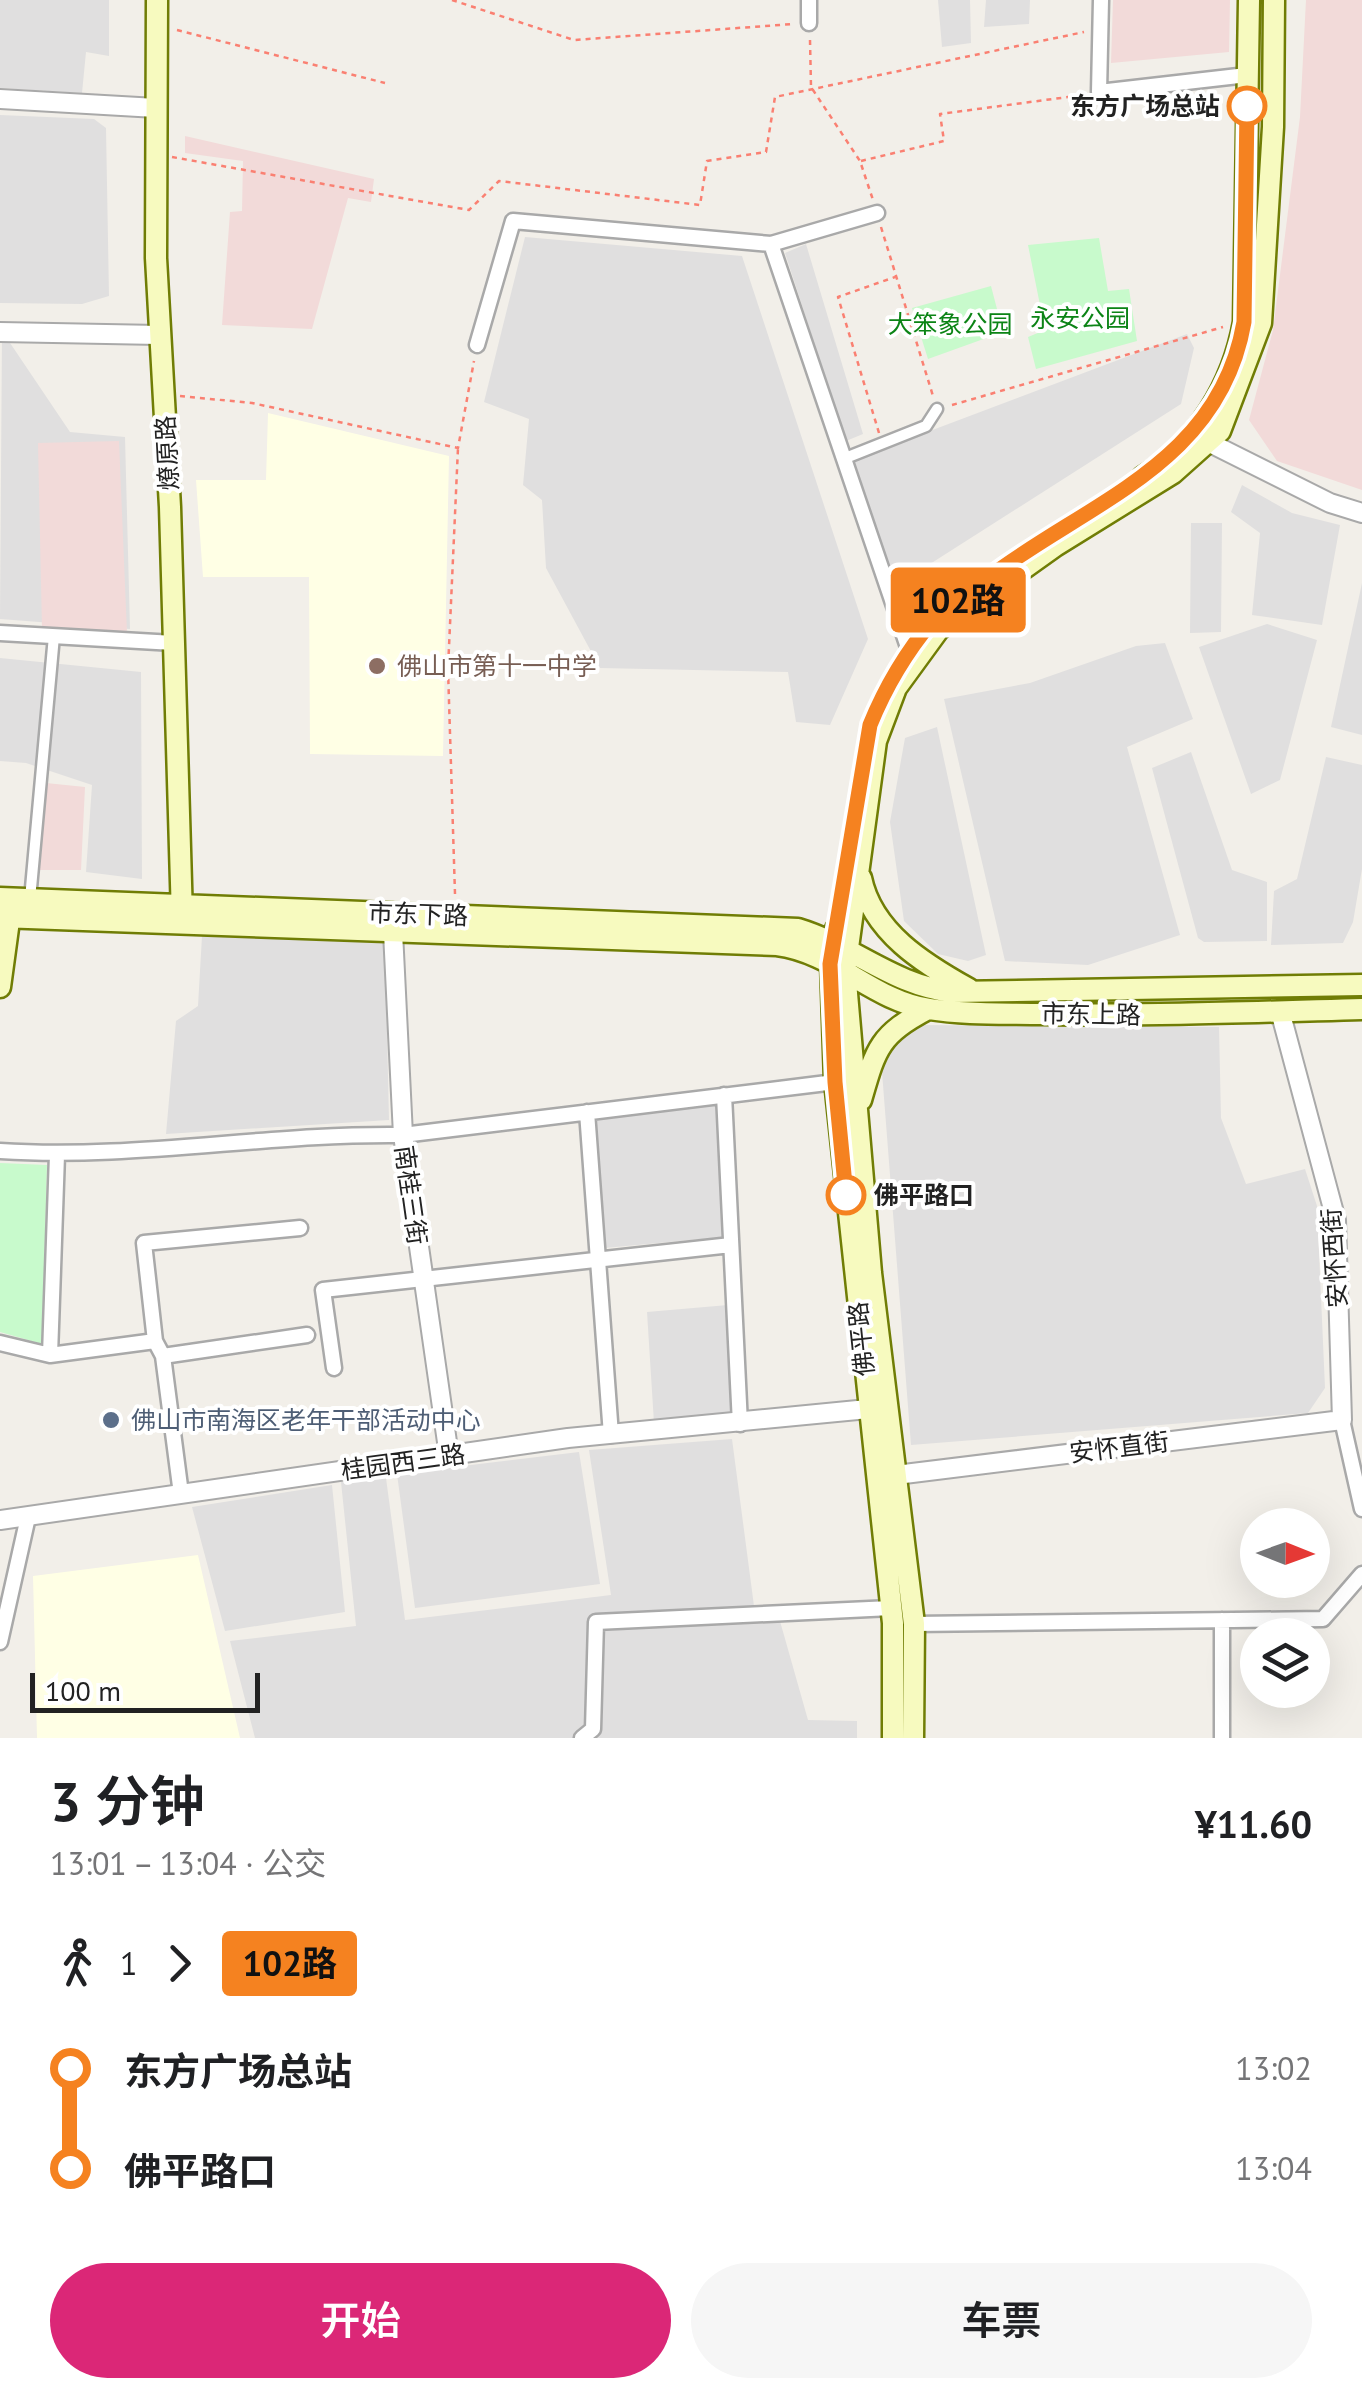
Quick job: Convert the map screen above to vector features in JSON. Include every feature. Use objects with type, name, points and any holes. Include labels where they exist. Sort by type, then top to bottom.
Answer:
[{"type":"main road","name":"燎原路","points":[[157,0],[159,335],[182,915]]},
{"type":"main road","points":[[840,944],[865,740],[884,691],[934,618],[1030,546],[1201,438],[1230,376],[1244,322],[1249,0]]},
{"type":"main road","points":[[840,944],[858,864],[876,740],[896,688],[939,629],[979,596],[1172,473],[1240,386],[1261,323],[1272,145],[1274,0]]},
{"type":"main road","points":[[858,864],[865,900],[908,952],[971,990]]},
{"type":"main road","points":[[0,987],[10,907]]},
{"type":"main road","name":"市东下路","points":[[10,907],[182,915],[780,927],[840,944]]},
{"type":"main road","name":"市东下路","points":[[182,915],[393,932],[777,945],[798,948],[838,967]]},
{"type":"main road","name":"佛平路","points":[[840,944],[835,1082],[896,1664],[893,1738]]},
{"type":"main road","name":"市东上路","points":[[840,944],[874,968],[924,989],[1117,992],[1362,986]]},
{"type":"main road","name":"佛平路","points":[[838,967],[914,1624],[914,1738]]},
{"type":"main road","name":"市东上路","points":[[838,967],[896,1000],[928,1009],[1116,1016],[1362,1010]]},
{"type":"main road","points":[[857,1111],[875,1050],[884,1037],[928,1009]]},
{"type":"street","points":[[809,0],[810,23]]},
{"type":"street","points":[[1101,0],[1099,92],[1247,75]]},
{"type":"street","points":[[0,99],[156,108]]},
{"type":"street","points":[[476,345],[513,221],[770,244],[877,213]]},
{"type":"street","points":[[770,244],[910,654]]},
{"type":"street","points":[[0,332],[159,335]]},
{"type":"street","points":[[843,459],[926,426],[937,408]]},
{"type":"street","points":[[1201,438],[1330,503],[1362,513]]},
{"type":"street","points":[[0,633],[174,643]]},
{"type":"street","points":[[10,907],[54,636]]},
{"type":"street","name":"南桂三街","points":[[393,932],[403,1135],[449,1456]]},
{"type":"street","name":"安怀西街","points":[[1280,1011],[1336,1220],[1342,1420],[1362,1509]]},
{"type":"street","points":[[0,1151],[57,1154],[343,1134],[403,1135],[835,1082]]},
{"type":"street","points":[[724,1094],[740,1424]]},
{"type":"street","points":[[586,1112],[611,1435]]},
{"type":"street","points":[[50,1355],[57,1154]]},
{"type":"street","points":[[181,1494],[163,1356],[155,1341],[144,1243],[300,1228]]},
{"type":"street","points":[[334,1368],[323,1290],[732,1245]]},
{"type":"street","points":[[163,1356],[307,1335]]},
{"type":"street","points":[[0,1343],[50,1355],[155,1341]]},
{"type":"street","name":"桂园西三路","points":[[0,1520],[611,1435],[868,1409]]},
{"type":"street","name":"安怀直街","points":[[896,1475],[1342,1420]]},
{"type":"street","points":[[0,1642],[28,1517]]},
{"type":"street","points":[[914,1624],[1323,1619],[1362,1574]]},
{"type":"street","points":[[582,1738],[593,1729],[596,1622],[891,1608]]},
{"type":"street","points":[[1222,1620],[1222,1738]]},
{"type":"path","points":[[452,0],[574,40],[810,23],[811,87],[860,161],[937,408],[1244,322]]},
{"type":"path","points":[[157,25],[385,83]]},
{"type":"path","points":[[156,154],[469,210],[499,180],[700,205],[707,161],[766,152],[774,97],[1100,28]]},
{"type":"path","points":[[860,161],[944,141],[940,114],[1099,92]]},
{"type":"path","points":[[882,443],[838,298],[897,276]]},
{"type":"path","points":[[455,894],[448,669],[458,448],[476,345]]},
{"type":"path","points":[[164,395],[252,402],[458,448]]},
{"type":"shaded area","points":[[0,0],[109,0],[109,56],[86,52],[82,93],[0,88]]},
{"type":"shaded area","points":[[938,0],[970,0],[971,43],[942,47]]},
{"type":"shaded area","points":[[986,0],[1030,0],[1029,24],[984,27]]},
{"type":"shaded area","points":[[1113,0],[1230,0],[1229,52],[1111,63]]},
{"type":"shaded area","points":[[1306,0],[1362,0],[1362,490],[1277,461],[1249,420],[1273,330],[1300,117]]},
{"type":"shaded area","points":[[0,115],[94,119],[106,128],[109,296],[82,304],[0,303]]},
{"type":"shaded area","points":[[185,136],[374,179],[371,202],[348,198],[312,329],[222,325],[230,212],[242,211],[243,161],[185,153]]},
{"type":"shaded area","points":[[525,237],[742,256],[868,639],[830,725],[796,722],[788,672],[600,668],[546,568],[542,500],[523,485],[529,419],[484,402]]},
{"type":"shaded area","points":[[806,244],[863,434],[846,441],[785,253]]},
{"type":"shaded area","points":[[2,331],[70,432],[125,437],[130,629],[0,619]]},
{"type":"shaded area","points":[[1187,334],[1194,348],[1181,404],[908,578],[887,564],[853,460]]},
{"type":"shaded area","name":"佛山市第十一中学","points":[[268,413],[449,456],[443,756],[310,754],[309,577],[203,577],[196,480],[266,480]]},
{"type":"shaded area","points":[[119,441],[127,633],[42,629],[38,443]]},
{"type":"shaded area","points":[[1242,485],[1292,513],[1340,525],[1322,625],[1252,615],[1260,533],[1231,512]]},
{"type":"shaded area","points":[[1191,523],[1222,523],[1221,632],[1190,633]]},
{"type":"shaded area","points":[[1362,583],[1362,735],[1331,727]]},
{"type":"shaded area","points":[[1267,624],[1317,640],[1280,780],[1251,794],[1199,647]]},
{"type":"shaded area","points":[[1165,643],[1193,719],[1127,747],[1180,935],[1088,965],[1005,961],[944,699],[1030,683],[1136,646]]},
{"type":"shaded area","points":[[0,658],[141,672],[142,879],[86,872],[92,785],[26,763],[0,761]]},
{"type":"shaded area","points":[[937,727],[986,955],[968,961],[938,954],[904,921],[890,822],[905,738]]},
{"type":"shaded area","points":[[1191,752],[1232,870],[1267,882],[1267,941],[1204,942],[1198,938],[1152,768]]},
{"type":"shaded area","points":[[1326,757],[1362,765],[1362,869],[1353,922],[1343,943],[1271,945],[1274,891],[1297,879]]},
{"type":"shaded area","points":[[46,783],[85,787],[81,870],[39,870]]},
{"type":"shaded area","points":[[202,936],[385,943],[389,1120],[166,1134],[176,1021],[198,1006]]},
{"type":"shaded area","points":[[917,1025],[1219,1027],[1221,1118],[1246,1184],[1305,1169],[1317,1206],[1325,1388],[1308,1413],[911,1445],[882,1072],[893,1040]]},
{"type":"shaded area","points":[[717,1105],[723,1237],[605,1248],[596,1119]]},
{"type":"shaded area","points":[[728,1305],[735,1420],[654,1423],[647,1312]]},
{"type":"shaded area","points":[[732,1439],[754,1606],[776,1607],[808,1720],[857,1721],[857,1738],[255,1738],[230,1641],[356,1626],[341,1482],[386,1478],[405,1620],[611,1595],[589,1450]]},
{"type":"shaded area","points":[[579,1452],[600,1584],[415,1608],[397,1474]]},
{"type":"shaded area","points":[[332,1485],[345,1612],[225,1631],[192,1507]]},
{"type":"shaded area","points":[[198,1555],[240,1738],[37,1738],[33,1576]]},
{"type":"green space","name":"永安公园","points":[[1099,238],[1108,291],[1129,289],[1137,341],[1036,369],[1028,337],[1045,330],[1028,245]]},
{"type":"green space","name":"大笨象公园","points":[[991,286],[1003,332],[928,359],[912,308]]},
{"type":"green space","points":[[0,1163],[47,1165],[42,1344],[0,1332]]},
{"type":"bus line","name":"102路","points":[[846,1195],[835,1082],[830,964],[854,798],[870,725],[884,691],[934,618],[1030,546],[1153,471],[1176,452],[1222,394],[1239,350],[1244,322],[1247,106]]},
{"type":"place","name":"东方广场总站","points":[[1247,106]]},
{"type":"place","name":"佛山市第十一中学","points":[[377,666]]},
{"type":"place","name":"佛平路口","points":[[846,1195]]},
{"type":"place","name":"佛山市南海区老年干部活动中心","points":[[111,1420]]}]
